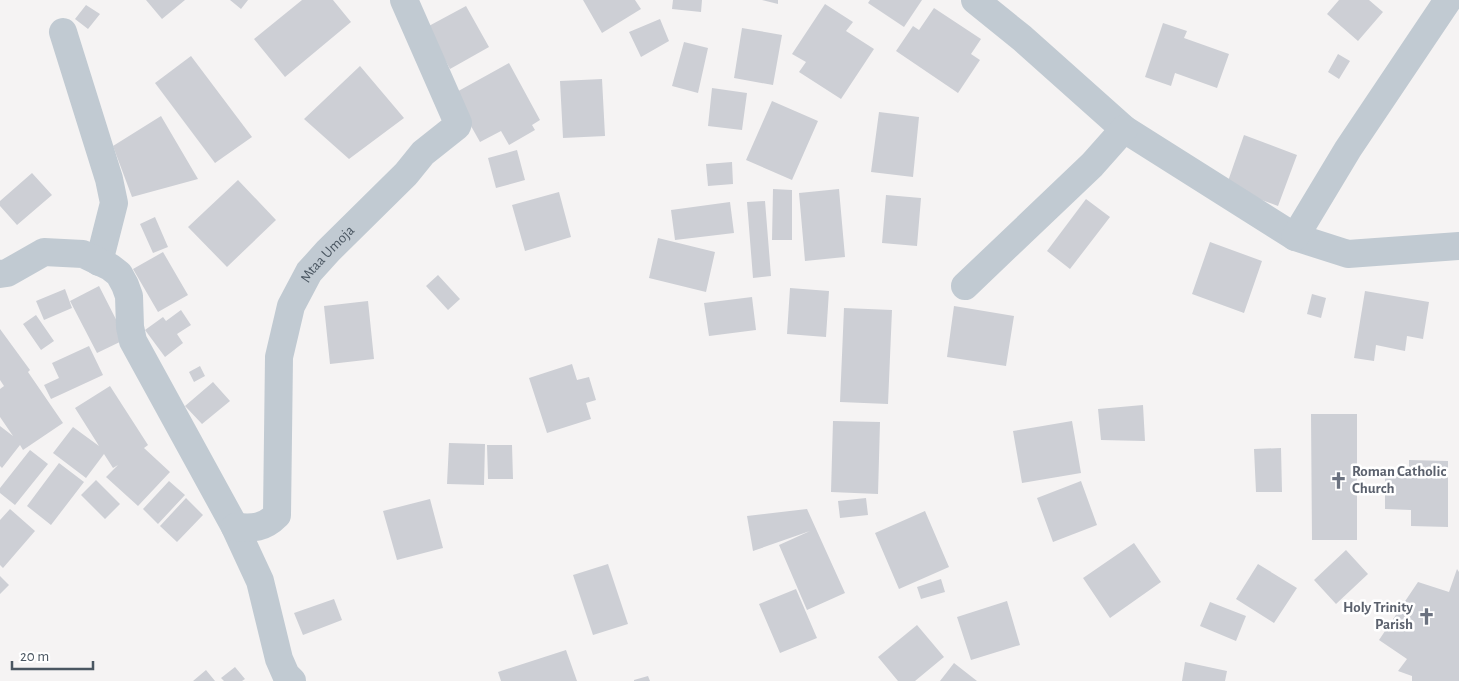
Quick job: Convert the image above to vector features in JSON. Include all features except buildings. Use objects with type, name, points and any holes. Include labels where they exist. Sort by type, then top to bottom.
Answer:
[{"type":"street","name":"Mtaa Umoja","points":[[235,527],[256,528],[270,522],[277,514],[279,357],[291,306],[309,272],[363,215],[406,174],[423,152],[458,123],[404,0]]},
{"type":"street","points":[[975,0],[1022,38],[1124,129],[1295,237],[1348,254],[1459,246]]},
{"type":"street","points":[[1295,237],[1348,149],[1448,0]]},
{"type":"street","points":[[63,32],[109,180],[114,203],[99,262]]},
{"type":"street","points":[[965,286],[1092,165],[1124,129]]},
{"type":"street","points":[[0,274],[7,273],[44,252],[83,254],[110,267],[119,274],[129,296],[130,327],[134,341],[235,527],[260,581],[279,658],[286,675],[292,681]]},
{"type":"place","name":"Roman Catholic Church","points":[[1338,480]]},
{"type":"place","name":"Holy Trinity Parish","points":[[1427,616]]}]
